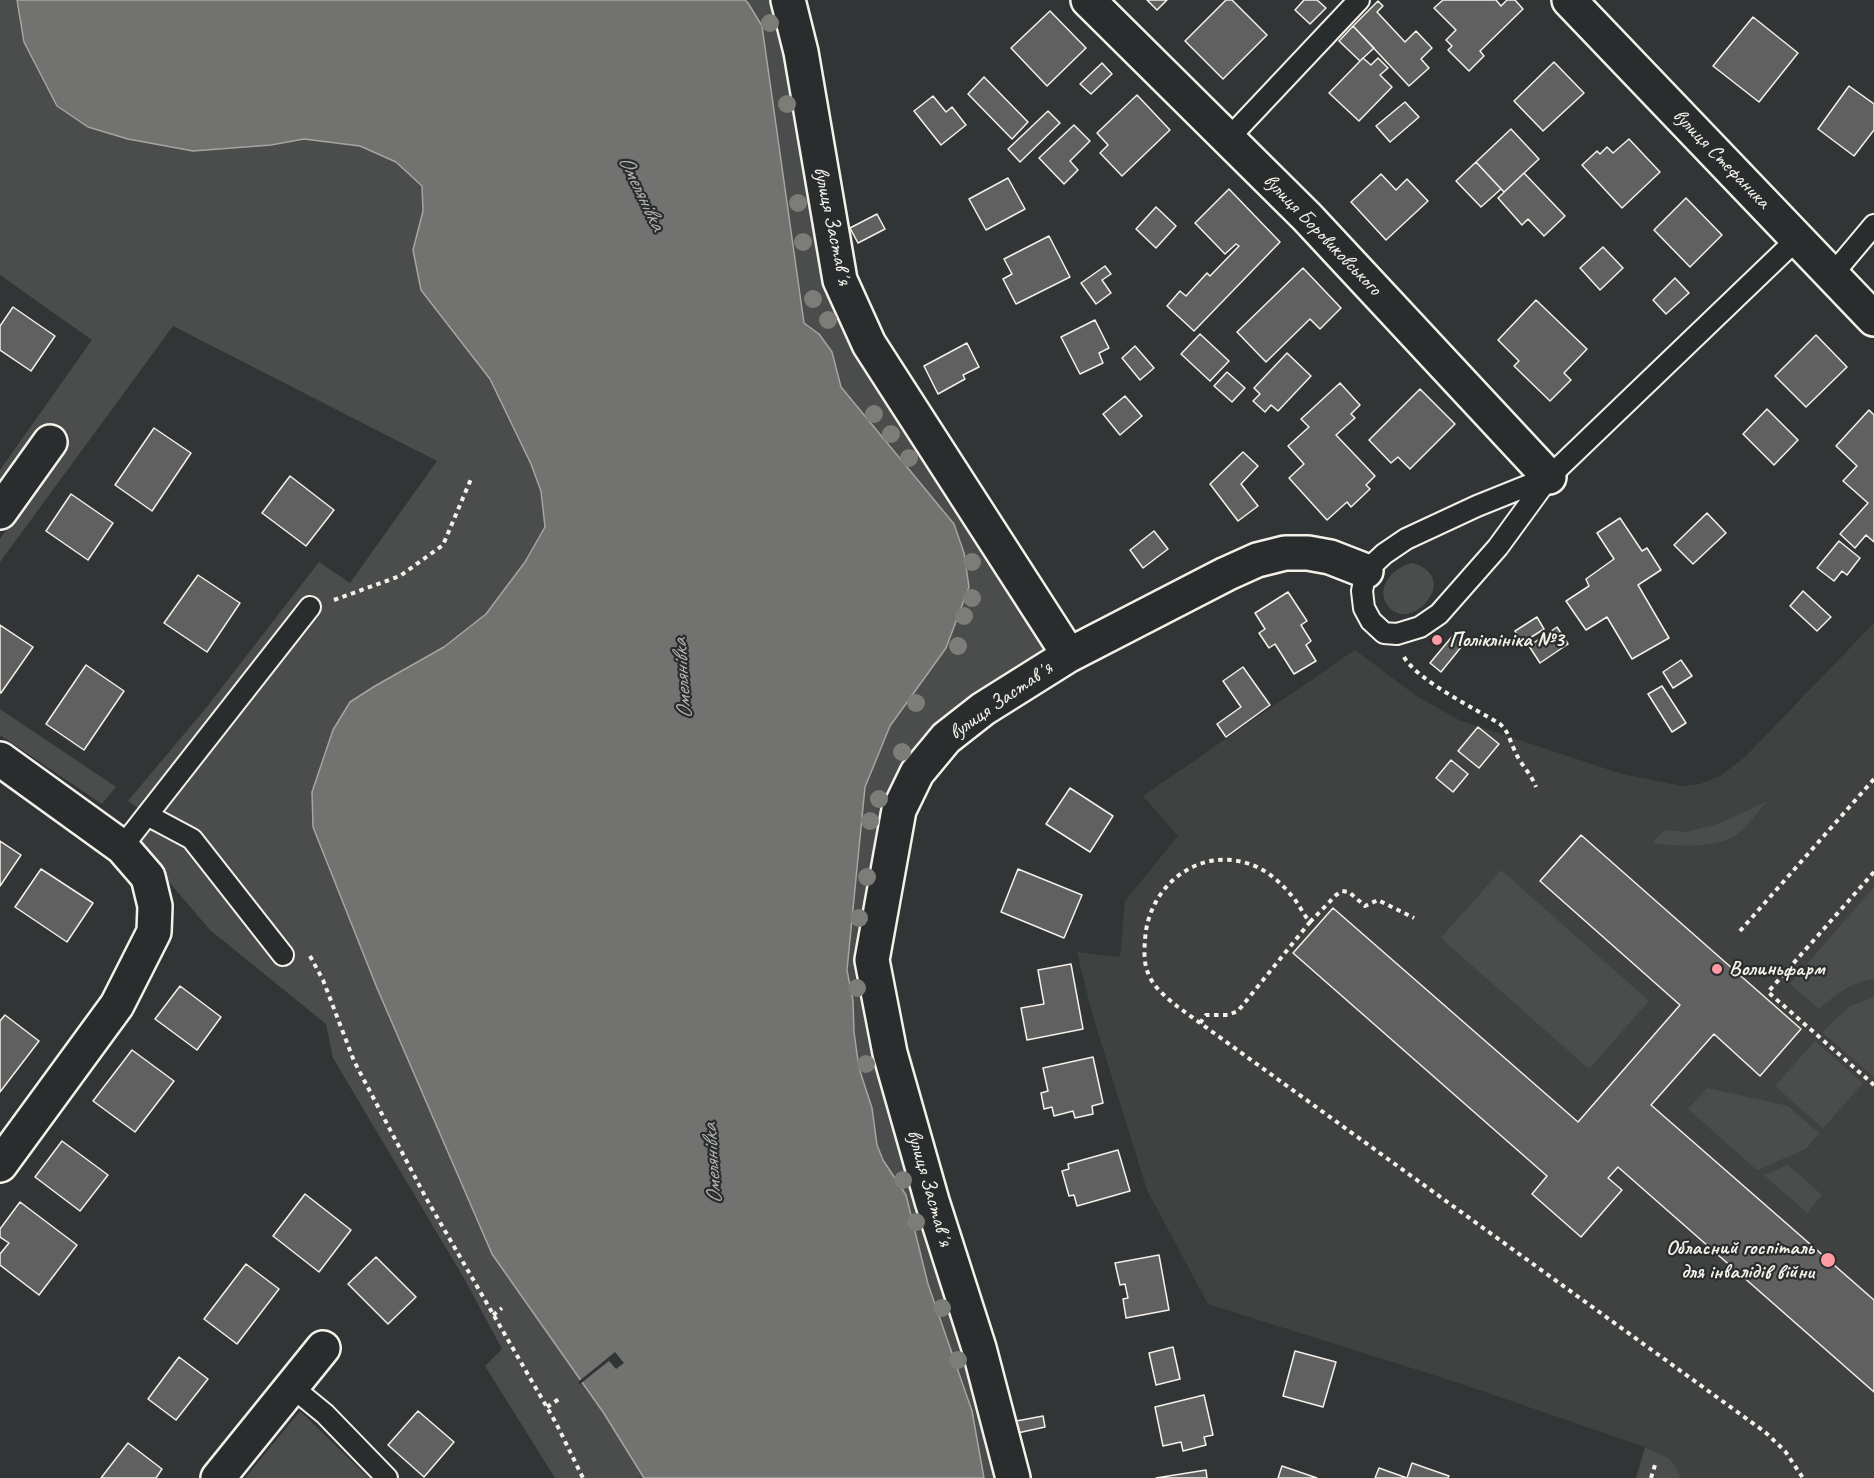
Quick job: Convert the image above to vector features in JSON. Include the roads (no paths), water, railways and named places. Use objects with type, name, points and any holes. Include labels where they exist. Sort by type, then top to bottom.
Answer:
[{"type":"street","name":"вулиця Заставʼя","points":[[788,0],[801,52],[833,247],[840,280],[852,309],[869,344],[1069,655],[983,709],[946,738],[916,773],[899,810],[872,960],[890,1053],[932,1201],[979,1348],[1013,1478]]},
{"type":"street","name":"вулиця Боровиковського","points":[[1088,0],[1307,217],[1549,477]]},
{"type":"street","name":"вулиця Стефаника","points":[[1569,0],[1874,319]]},
{"type":"street","points":[[0,512],[50,441]]},
{"type":"street","points":[[1069,655],[1257,560],[1285,553],[1308,552],[1330,557],[1366,571]]},
{"type":"street","points":[[0,759],[122,847],[148,877],[155,906],[154,932],[117,1005],[0,1165]]},
{"type":"street","points":[[218,1478],[323,1348]]},
{"type":"lane","points":[[1227,139],[1359,0]]},
{"type":"lane","points":[[1832,275],[1874,225]]},
{"type":"lane","points":[[1549,477],[1477,506],[1406,539],[1384,554],[1366,571],[1362,591],[1364,608],[1371,621],[1384,633],[1397,634],[1420,627],[1439,614],[1498,547],[1549,477],[1797,239]]},
{"type":"lane","points":[[122,847],[310,607]]},
{"type":"lane","points":[[147,815],[192,839],[283,955]]},
{"type":"lane","points":[[292,1387],[325,1414],[387,1478]]},
{"type":"water","name":"Омелянівка","points":[[17,0],[745,0],[748,3],[762,26],[804,323],[819,334],[832,352],[841,387],[954,524],[964,553],[969,587],[946,648],[890,726],[865,787],[847,970],[853,1001],[859,1068],[872,1108],[877,1145],[883,1160],[906,1195],[928,1284],[972,1411],[984,1478],[644,1478],[603,1412],[492,1254],[377,988],[313,827],[312,792],[333,730],[350,702],[444,647],[486,614],[525,562],[545,527],[541,491],[531,464],[490,379],[421,290],[413,250],[423,211],[422,186],[396,162],[360,146],[304,139],[271,145],[193,151],[128,139],[88,127],[57,106],[24,42]]},
{"type":"place","name":"Поліклініка №3","points":[[1437,640]]},
{"type":"place","name":"Волиньфарм","points":[[1717,969]]},
{"type":"place","name":"Обласний госпіталь для інвалідів війни","points":[[1828,1260]]}]
